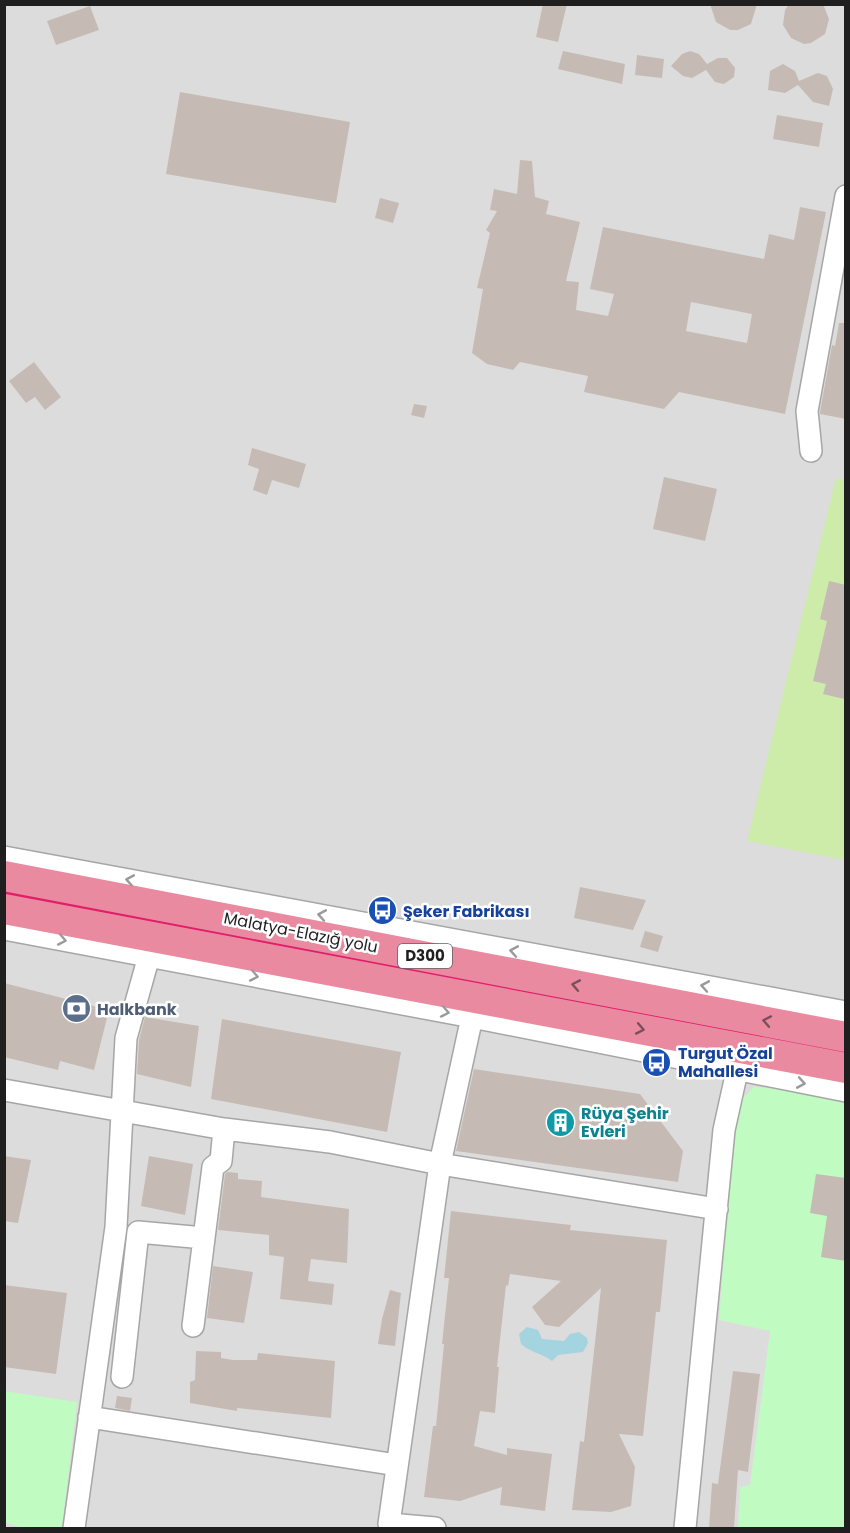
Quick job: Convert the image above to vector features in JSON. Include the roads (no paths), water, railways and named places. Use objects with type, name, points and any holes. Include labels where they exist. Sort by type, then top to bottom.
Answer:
[{"type":"highway","name":"Malatya-Elazığ yolu","points":[[4,876],[846,1037]]},
{"type":"highway","name":"Malatya-Elazığ yolu","points":[[4,909],[846,1068]]},
{"type":"street","points":[[811,451],[807,411],[846,196]]},
{"type":"street","points":[[4,857],[846,1012]]},
{"type":"street","points":[[4,929],[472,1017],[846,1091]]},
{"type":"street","points":[[74,1528],[116,1227],[126,1038],[149,956]]},
{"type":"street","points":[[435,1528],[389,1524],[440,1164],[472,1017]]},
{"type":"street","points":[[686,1528],[724,1130],[736,1071]]},
{"type":"street","points":[[4,1090],[224,1129],[330,1142],[440,1164],[717,1209]]},
{"type":"street","points":[[193,1326],[213,1167],[221,1161],[224,1129]]},
{"type":"street","points":[[122,1377],[138,1232],[204,1238]]},
{"type":"street","points":[[89,1418],[397,1465]]},
{"type":"water","points":[[527,1327],[538,1330],[542,1339],[564,1341],[570,1334],[579,1332],[587,1338],[588,1343],[583,1352],[558,1355],[552,1361],[521,1344],[519,1334]]},
{"type":"place","name":"Şeker Fabrikası","points":[[382,911]]},
{"type":"place","name":"Halkbank","points":[[76,1009]]},
{"type":"place","name":"Turgut Özal Mahallesi","points":[[657,1062]]},
{"type":"place","name":"Rüya Şehir Evleri","points":[[560,1122]]}]
